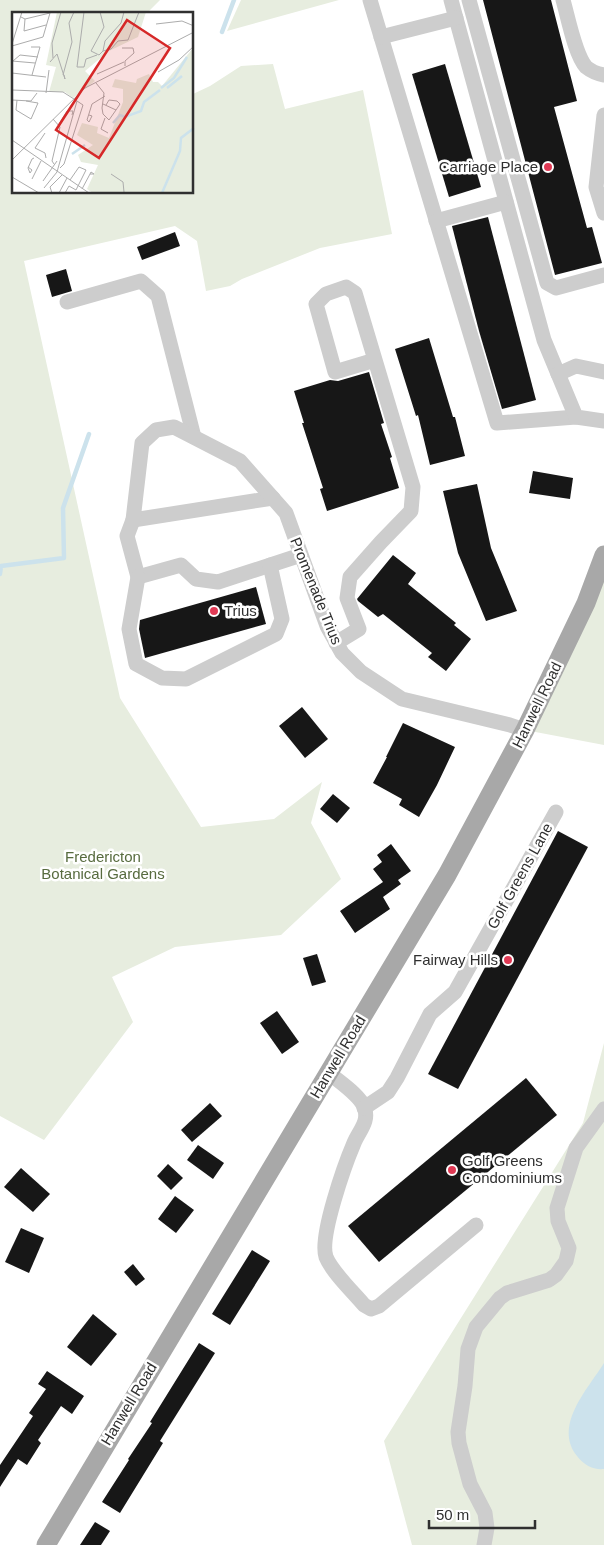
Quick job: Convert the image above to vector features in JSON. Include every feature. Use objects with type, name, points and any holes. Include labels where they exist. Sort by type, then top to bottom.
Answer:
[{"type":"main road","name":"Hanwell Road","points":[[46,1545],[447,875],[525,730],[586,604],[604,555]]},
{"type":"street","points":[[370,0],[497,423],[576,417],[604,421]]},
{"type":"street","points":[[451,0],[544,340],[576,417]]},
{"type":"street","points":[[469,0],[547,283],[556,288],[604,275]]},
{"type":"street","points":[[563,0],[579,57],[587,67],[596,73],[604,75]]},
{"type":"street","points":[[381,37],[456,18]]},
{"type":"street","points":[[604,115],[596,188],[604,213]]},
{"type":"street","points":[[436,221],[506,202]]},
{"type":"street","points":[[67,302],[141,282],[158,296],[194,437]]},
{"type":"street","points":[[336,643],[359,628],[347,598],[350,577],[411,511],[413,487],[355,293],[346,287],[326,294],[316,304],[335,372],[375,360]]},
{"type":"street","points":[[558,374],[576,366],[604,372]]},
{"type":"street","name":"Promenade Trius","points":[[138,577],[127,536],[133,520],[142,443],[156,430],[174,427],[240,461],[286,513],[327,626],[342,653],[361,672],[402,699],[525,730]]},
{"type":"street","points":[[133,520],[273,498]]},
{"type":"street","points":[[270,565],[282,619],[276,634],[186,679],[162,678],[136,664],[129,629],[138,577],[181,565],[196,579],[218,582],[270,565],[302,555]]},
{"type":"street","name":"Golf Greens Lane","points":[[364,1108],[388,1092],[430,1014],[455,992],[556,812]]},
{"type":"street","points":[[328,1072],[360,1100],[364,1108],[365,1117],[363,1129],[355,1141],[328,1218],[324,1245],[326,1257],[333,1268],[364,1305],[371,1308],[380,1306],[476,1225]]},
{"type":"street","points":[[484,1545],[487,1528],[485,1513],[470,1484],[459,1444],[458,1432],[468,1349],[476,1327],[500,1298],[507,1293],[549,1280],[556,1275],[566,1261],[570,1248],[558,1221],[557,1208],[576,1148],[604,1109]]},
{"type":"green space","name":"Fredericton Botanical Gardens","points":[[0,0],[160,0],[148,12],[12,12],[12,194],[194,194],[194,94],[210,86],[241,66],[273,64],[285,109],[363,90],[392,234],[320,248],[242,279],[230,286],[206,291],[197,241],[175,226],[24,261],[120,698],[201,827],[274,819],[322,782],[311,823],[341,879],[281,935],[175,947],[112,977],[133,1022],[44,1140],[0,1116]]},
{"type":"green space","points":[[241,0],[339,0],[227,31]]},
{"type":"green space","points":[[604,555],[604,745],[525,730]]},
{"type":"green space","points":[[604,1043],[604,1545],[412,1545],[384,1441],[583,1123]]},
{"type":"water","points":[[604,1363],[604,1469],[596,1469],[583,1462],[577,1456],[571,1444],[569,1432],[575,1408]]},
{"type":"building","name":"Carriage Place","points":[[483,0],[551,0],[577,101],[554,107],[587,228],[592,227],[602,263],[555,275]]},
{"type":"building","points":[[445,64],[481,187],[449,197],[412,74]]},
{"type":"building","points":[[488,217],[536,400],[502,409],[479,331],[452,226]]},
{"type":"building","points":[[175,232],[180,246],[142,260],[137,247]]},
{"type":"building","points":[[66,269],[72,291],[52,297],[46,275]]},
{"type":"building","points":[[429,338],[453,417],[455,417],[465,456],[430,465],[418,415],[416,416],[395,349]]},
{"type":"building","points":[[369,372],[384,423],[381,424],[392,457],[390,458],[399,488],[327,511],[320,489],[323,488],[302,423],[304,423],[294,391],[330,380],[338,381]]},
{"type":"building","points":[[533,471],[573,478],[570,499],[529,493]]},
{"type":"building","points":[[477,484],[491,548],[517,611],[486,621],[458,553],[443,491]]},
{"type":"building","points":[[393,555],[416,573],[408,584],[456,623],[454,625],[471,639],[446,671],[428,657],[432,653],[383,614],[378,617],[357,599]]},
{"type":"building","points":[[256,587],[266,624],[145,658],[139,629],[140,620]]},
{"type":"building","points":[[302,707],[328,739],[305,758],[279,726]]},
{"type":"building","points":[[403,723],[455,747],[419,817],[399,805],[402,799],[373,783]]},
{"type":"building","points":[[333,794],[350,808],[337,823],[320,809]]},
{"type":"building","name":"Fairway Hills","points":[[558,831],[588,847],[458,1089],[428,1074]]},
{"type":"building","points":[[391,844],[411,871],[398,880],[401,884],[383,897],[390,909],[355,933],[340,911],[383,882],[373,869],[382,862],[377,855]]},
{"type":"building","points":[[317,954],[326,982],[312,986],[303,958]]},
{"type":"building","points":[[277,1011],[299,1042],[282,1054],[260,1023]]},
{"type":"building","name":"Golf Greens Condominiums","points":[[526,1078],[557,1115],[379,1262],[348,1226]]},
{"type":"building","points":[[210,1103],[222,1116],[192,1142],[181,1130]]},
{"type":"building","points":[[198,1145],[224,1163],[213,1179],[187,1160]]},
{"type":"building","points":[[168,1164],[183,1178],[171,1190],[157,1176]]},
{"type":"building","points":[[21,1168],[50,1194],[33,1212],[4,1187]]},
{"type":"building","points":[[175,1196],[194,1210],[176,1233],[158,1219]]},
{"type":"building","points":[[21,1228],[44,1238],[29,1273],[5,1262]]},
{"type":"building","points":[[252,1250],[270,1261],[230,1325],[212,1314]]},
{"type":"building","points":[[133,1264],[145,1279],[136,1286],[124,1272]]},
{"type":"building","points":[[93,1314],[117,1334],[91,1366],[67,1347]]},
{"type":"building","points":[[199,1343],[215,1353],[160,1441],[163,1443],[120,1513],[102,1502],[152,1423],[150,1422]]},
{"type":"building","points":[[47,1371],[84,1396],[72,1414],[61,1406],[38,1440],[41,1443],[27,1465],[18,1459],[0,1487],[0,1465],[33,1416],[29,1413],[46,1389],[38,1384]]},
{"type":"building","points":[[95,1522],[110,1531],[101,1545],[80,1545]]},
{"type":"waterway","points":[[222,32],[234,0]]},
{"type":"waterway","points":[[0,574],[1,566],[64,558],[63,508],[89,434]]},
{"type":"place","name":"Carriage Place","points":[[548,167]]},
{"type":"place","name":"Trius","points":[[214,611]]},
{"type":"place","name":"Fairway Hills","points":[[508,960]]},
{"type":"place","name":"Golf Greens Condominiums","points":[[452,1170]]}]
